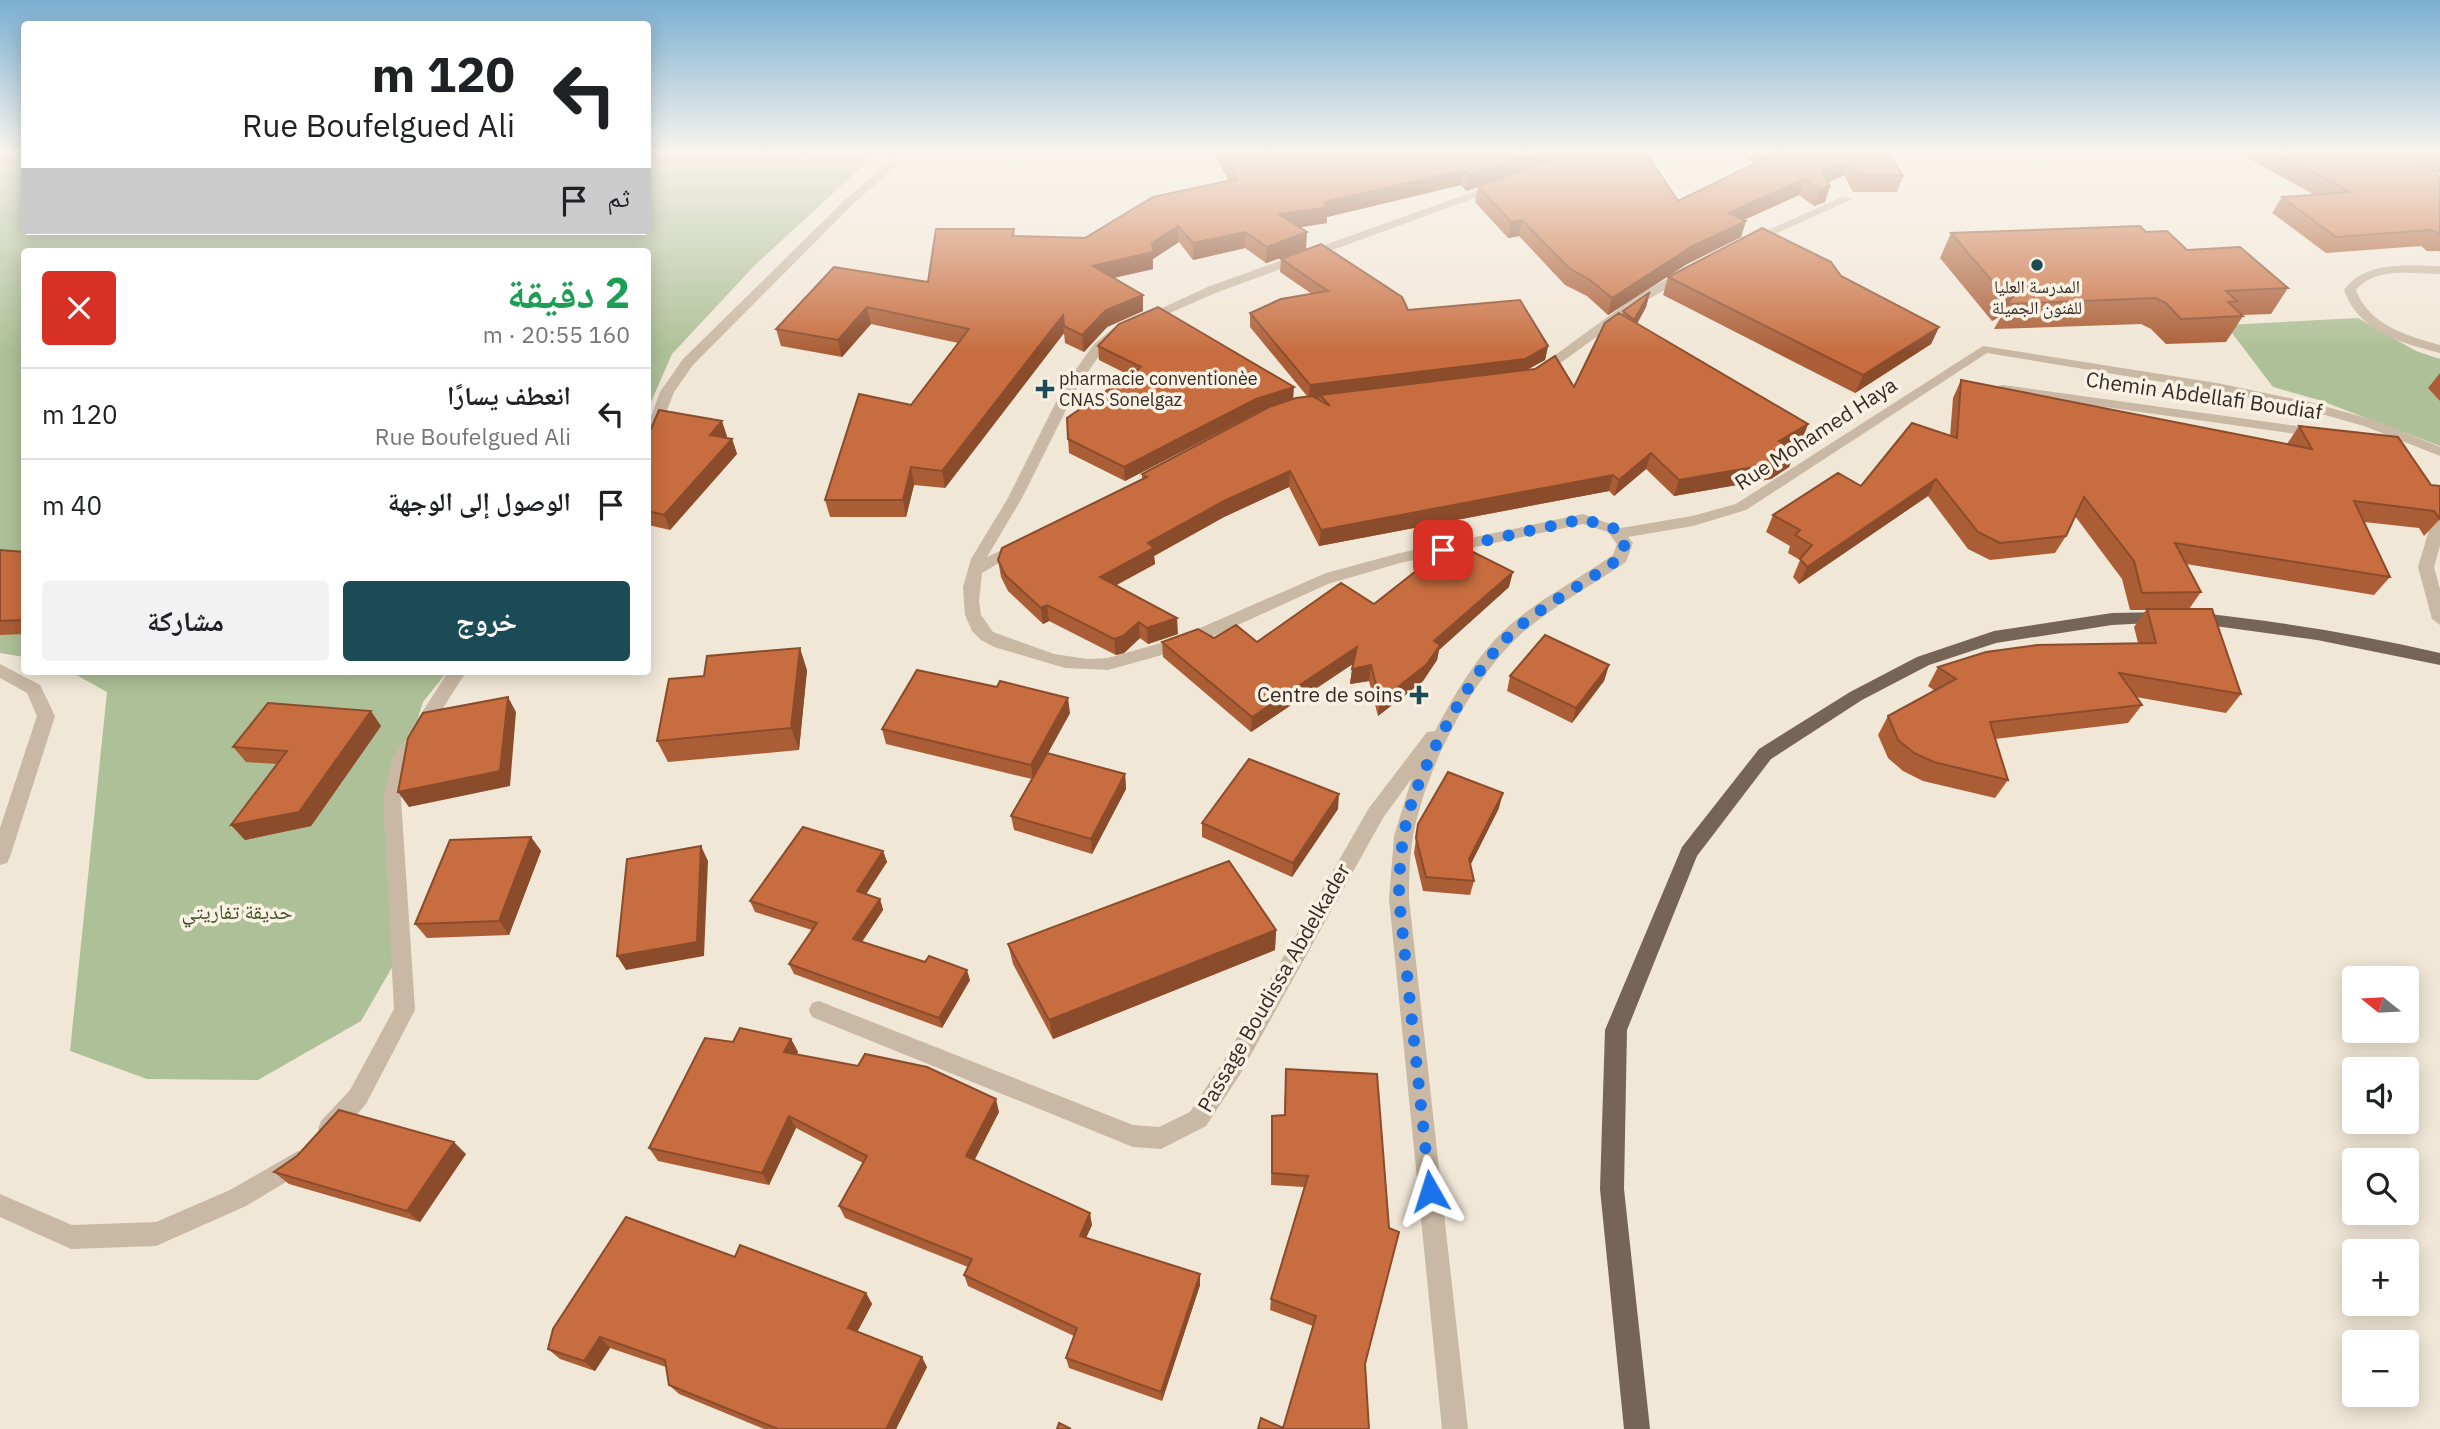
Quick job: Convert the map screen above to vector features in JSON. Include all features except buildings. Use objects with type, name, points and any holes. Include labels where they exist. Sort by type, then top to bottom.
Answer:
[{"type":"main road","points":[[1637,1429],[1612,1189],[1616,1030],[1689,852],[1765,754],[1856,696],[1923,661],[1994,637],[2112,619],[2189,618],[2270,625],[2377,644],[2440,659]]},
{"type":"street","points":[[651,434],[667,392],[688,362],[831,220]]},
{"type":"street","points":[[1406,220],[1213,289],[1113,332],[1085,362],[1012,502],[984,547],[975,570],[970,600],[972,616],[987,638],[1058,660],[1117,664],[1209,632],[1337,575],[1583,519],[1599,521],[1619,533],[1625,543],[1620,558],[1514,631],[1497,649],[1465,695],[1431,758],[1409,812],[1399,857],[1399,899],[1455,1429]]},
{"type":"street","points":[[1735,248],[1800,220]]},
{"type":"street","points":[[1527,379],[1549,368],[1643,298],[1699,265]]},
{"type":"street","points":[[2440,270],[2372,273],[2361,277],[2350,290],[2357,307],[2381,327],[2440,349]]},
{"type":"street","name":"Rue Mohamed Haya","points":[[1619,533],[1693,521],[1741,507],[1987,351],[2217,387],[2309,406],[2369,423],[2440,452]]},
{"type":"street","name":"Chemin Abdellafi Boudiaf","points":[[2003,389],[2328,435]]},
{"type":"street","points":[[2390,448],[2440,458]]},
{"type":"street","points":[[2440,520],[2426,568],[2440,619]]},
{"type":"street","points":[[975,570],[1035,538]]},
{"type":"street","points":[[0,670],[34,689],[46,716],[0,857]]},
{"type":"street","points":[[0,1205],[71,1237],[156,1234],[238,1198],[302,1159],[358,1097],[405,1010],[392,799],[401,759],[455,675]]},
{"type":"street","name":"Passage Boudissa Abdelkader","points":[[819,1010],[1133,1136],[1161,1138],[1198,1119],[1231,1069],[1376,814],[1465,695]]},
{"type":"green space","points":[[0,220],[21,220],[21,235],[651,235],[651,220],[804,220],[755,265],[672,354],[651,402],[651,248],[21,248],[21,656],[0,653]]},
{"type":"green space","points":[[2358,318],[2416,351],[2440,359],[2440,446],[2319,400],[2273,387],[2226,325]]},
{"type":"green space","name":"حديقة تفاريتي","points":[[76,675],[445,675],[423,702],[398,783],[394,964],[361,1021],[258,1080],[147,1079],[70,1051],[107,692]]},
{"type":"place","name":"المدرسة العليا للفنون الجميلة","points":[[2037,265]]},
{"type":"place","name":"pharmacie conventionèe CNAS Sonelgaz","points":[[1045,389]]},
{"type":"place","name":"Centre de soins","points":[[1419,695]]},
{"type":"route","points":[[1430,1191],[1399,899],[1399,857],[1409,812],[1431,758],[1465,695],[1497,649],[1514,631],[1620,558],[1625,543],[1613,528],[1599,521],[1583,519],[1443,550]]}]
